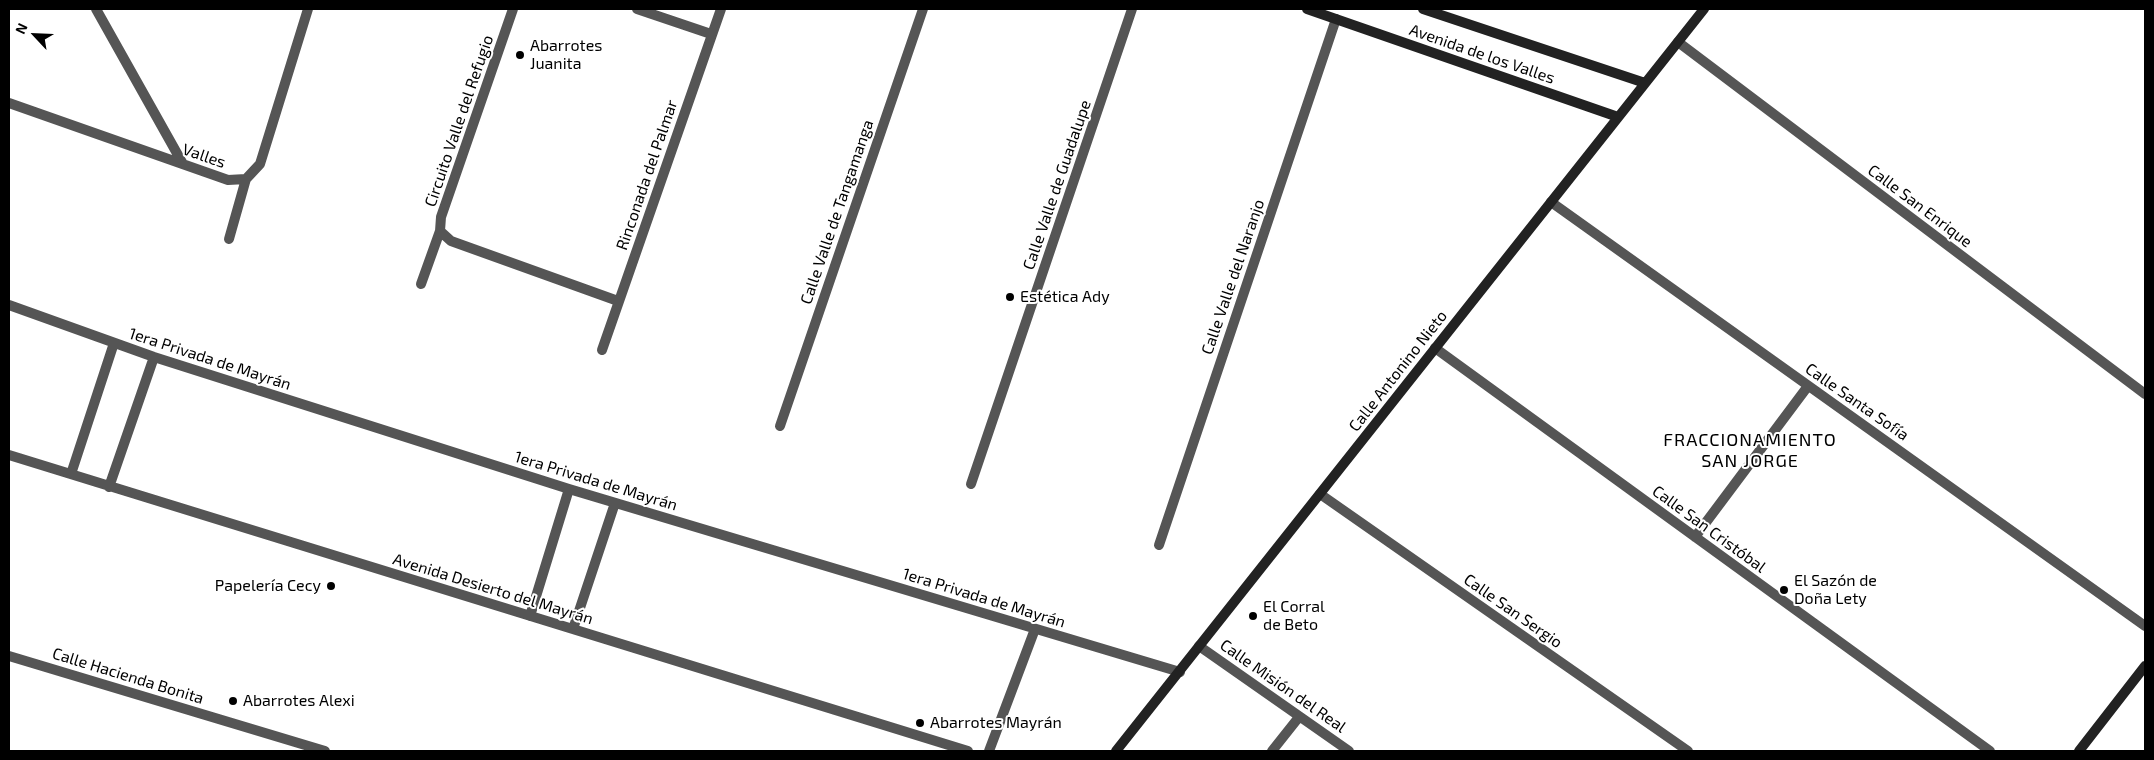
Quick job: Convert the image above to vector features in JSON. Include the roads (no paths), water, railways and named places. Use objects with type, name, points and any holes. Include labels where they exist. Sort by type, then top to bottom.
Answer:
[{"type":"main road","name":"Avenida de los Valles","points":[[1307,9],[1618,117]]},
{"type":"main road","name":"Avenida de los Valles","points":[[1423,9],[1645,83]]},
{"type":"main road","name":"Calle Antonino Nieto","points":[[1116,751],[1704,9]]},
{"type":"main road","points":[[2079,751],[2145,666]]},
{"type":"street","points":[[96,9],[183,164]]},
{"type":"street","points":[[229,239],[246,179],[260,164],[308,9]]},
{"type":"street","name":"Circuito Valle del Refugio","points":[[513,9],[441,217],[440,231],[451,241],[618,301]]},
{"type":"street","points":[[638,9],[711,34]]},
{"type":"street","name":"Rinconada del Palmar","points":[[602,350],[721,9]]},
{"type":"street","name":"Calle Valle de Tangamanga","points":[[780,426],[923,9]]},
{"type":"street","name":"Calle Valle de Guadalupe","points":[[971,484],[1132,9]]},
{"type":"street","name":"Calle Valle del Naranjo","points":[[1159,545],[1336,19]]},
{"type":"street","name":"Calle San Enrique","points":[[1678,42],[2145,394]]},
{"type":"street","name":"Valles","points":[[9,103],[228,180],[246,179]]},
{"type":"street","name":"Calle Santa Sofía","points":[[1551,202],[2145,626]]},
{"type":"street","points":[[421,284],[440,231]]},
{"type":"street","name":"1era Privada de Mayrán","points":[[9,305],[154,358],[569,489],[1180,672]]},
{"type":"street","points":[[71,474],[114,343]]},
{"type":"street","name":"Calle San Cristóbal","points":[[1435,348],[1990,751]]},
{"type":"street","points":[[109,487],[154,358]]},
{"type":"street","points":[[1695,538],[1808,386]]},
{"type":"street","name":"Avenida Desierto del Mayrán","points":[[9,455],[968,751]]},
{"type":"street","points":[[530,616],[569,489]]},
{"type":"street","name":"Calle San Sergio","points":[[1320,494],[1688,751]]},
{"type":"street","points":[[573,628],[615,503]]},
{"type":"street","points":[[989,751],[1035,629]]},
{"type":"street","name":"Calle Misión del Real","points":[[1199,646],[1349,751]]},
{"type":"street","name":"Calle Hacienda Bonita","points":[[9,656],[325,751]]},
{"type":"street","points":[[1272,751],[1299,717]]},
{"type":"place","name":"Abarrotes Juanita","points":[[520,55]]},
{"type":"place","name":"Estética Ady","points":[[1010,297]]},
{"type":"place","name":"Papelería Cecy","points":[[331,586]]},
{"type":"place","name":"El Sazón de Doña Lety","points":[[1784,590]]},
{"type":"place","name":"El Corral de Beto","points":[[1253,616]]},
{"type":"place","name":"Abarrotes Alexi","points":[[233,701]]},
{"type":"place","name":"Abarrotes Mayrán","points":[[920,723]]},
{"type":"district","name":"FRACCIONAMIENTO SAN JORGE","points":[[1750,450]]}]
